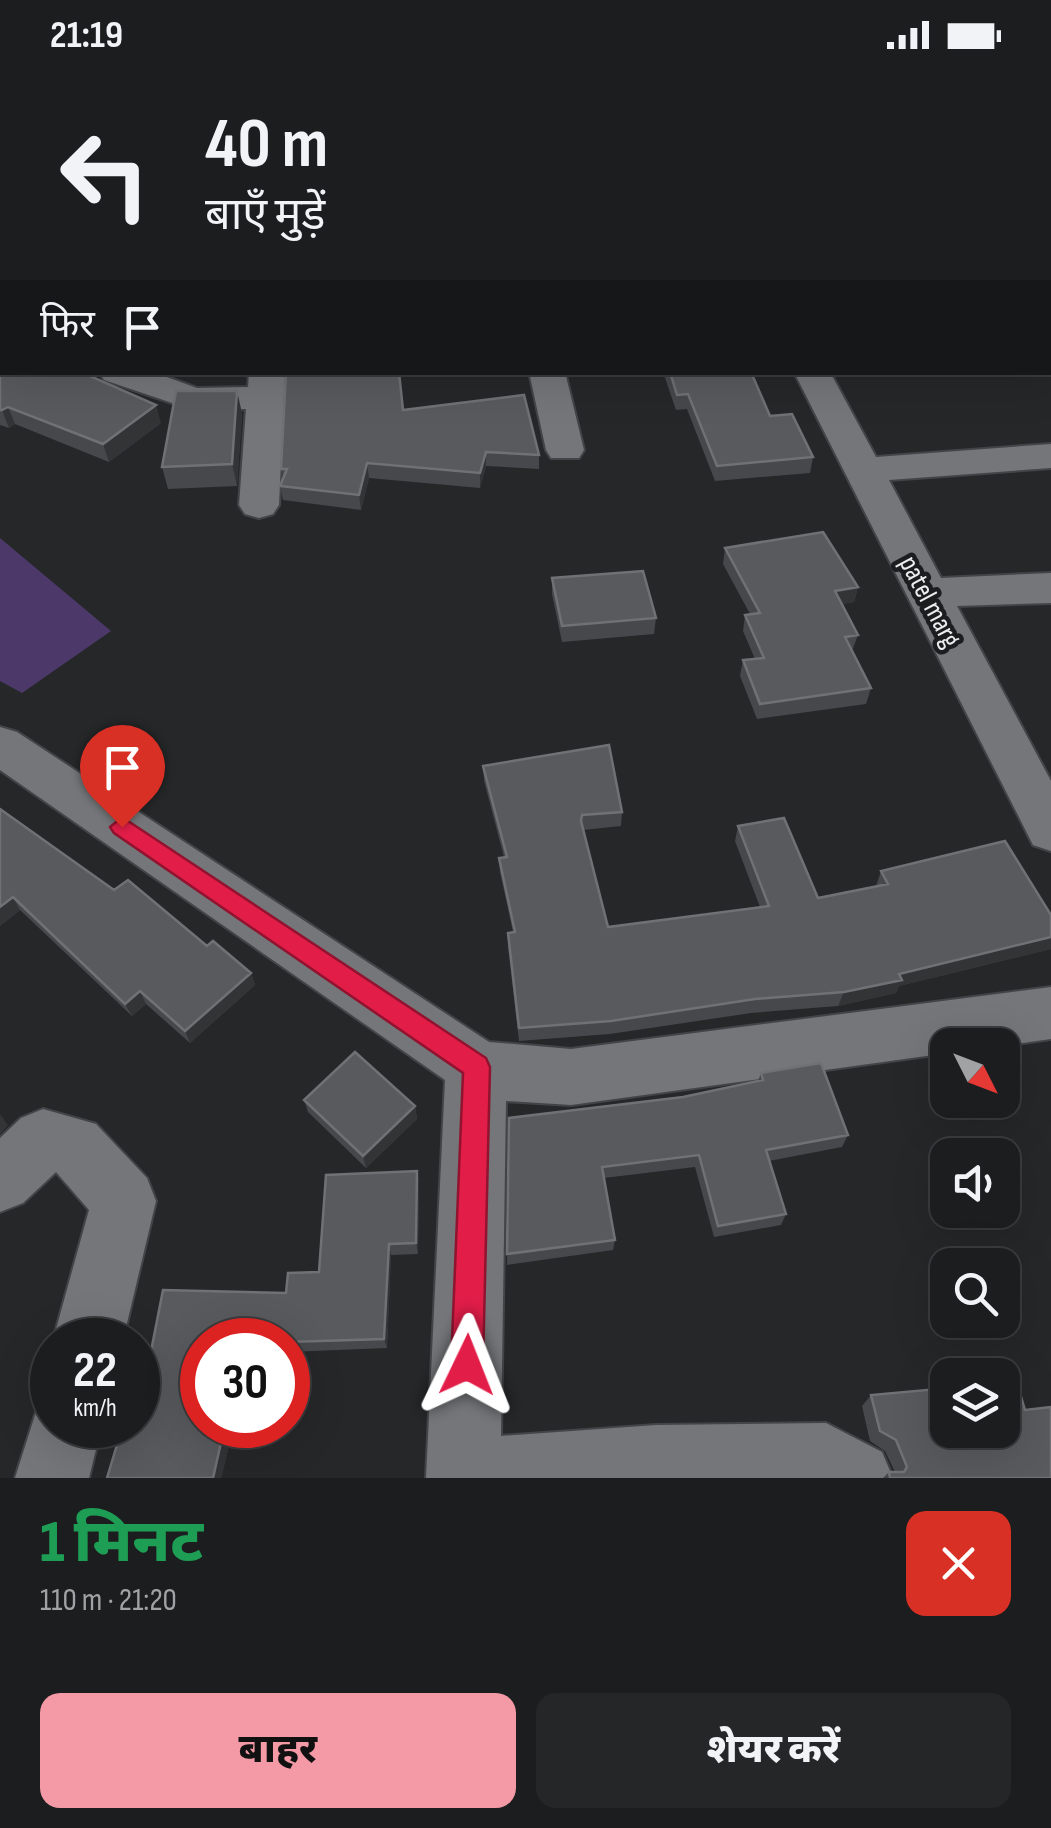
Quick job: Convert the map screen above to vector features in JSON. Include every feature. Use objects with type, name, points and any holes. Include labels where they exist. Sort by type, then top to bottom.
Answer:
[{"type":"street","points":[[125,375],[192,399],[267,386],[258,506]]},
{"type":"street","points":[[548,375],[565,450]]},
{"type":"street","name":"patel marg","points":[[814,375],[866,470],[926,593],[1030,750],[1051,830]]},
{"type":"street","points":[[866,470],[1051,456]]},
{"type":"street","points":[[926,593],[1051,588]]},
{"type":"street","points":[[0,745],[476,1067],[520,1076],[570,1077],[1051,1013]]},
{"type":"street","points":[[476,1067],[463,1477],[656,1462],[826,1460],[856,1478]]},
{"type":"street","points":[[0,1181],[43,1139],[74,1146],[124,1200],[94,1318]]},
{"type":"street","points":[[52,1478],[60,1448]]},
{"type":"shaded area","points":[[0,538],[111,631],[22,693],[0,681]]},
{"type":"building","points":[[0,375],[88,375],[156,405],[103,444],[8,407],[0,410]]},
{"type":"building","points":[[286,375],[399,375],[403,410],[524,395],[539,455],[486,452],[480,473],[367,463],[359,495],[280,486],[287,469],[281,469]]},
{"type":"building","points":[[671,375],[752,375],[770,416],[792,414],[813,457],[717,466],[688,394],[677,395]]},
{"type":"building","points":[[176,391],[237,391],[232,464],[162,467]]},
{"type":"building","points":[[823,532],[858,587],[835,591],[858,635],[845,637],[871,688],[760,704],[743,660],[764,658],[745,615],[760,613],[725,548]]},
{"type":"building","points":[[643,571],[656,618],[562,626],[552,578]]},
{"type":"building","points":[[609,745],[622,812],[582,815],[581,821],[608,927],[769,906],[738,826],[784,818],[818,898],[888,884],[881,871],[1005,841],[1051,915],[1051,937],[899,974],[902,980],[844,992],[755,999],[611,1021],[519,1028],[508,933],[515,932],[499,858],[507,857],[483,766]]},
{"type":"building","points":[[0,809],[114,890],[128,880],[207,946],[213,941],[251,973],[185,1031],[140,991],[125,1004],[13,897],[0,907]]},
{"type":"building","points":[[355,1052],[415,1106],[363,1156],[304,1100]]},
{"type":"building","points":[[821,1063],[848,1135],[766,1150],[786,1214],[718,1226],[699,1155],[602,1167],[615,1240],[507,1254],[509,1118],[683,1097],[763,1080],[761,1073]]},
{"type":"building","points":[[417,1171],[416,1243],[389,1244],[384,1339],[310,1341],[310,1318],[180,1318],[180,1448],[220,1448],[213,1478],[107,1478],[116,1448],[160,1448],[158,1318],[163,1290],[286,1293],[288,1273],[319,1272],[326,1175]]},
{"type":"building","points":[[930,1390],[930,1448],[1020,1448],[1020,1393],[1025,1410],[1051,1407],[1051,1478],[890,1478],[889,1472],[904,1472],[907,1467],[896,1440],[880,1431],[871,1395]]},
{"type":"route","points":[[122,827],[476,1067],[467,1365]]}]
